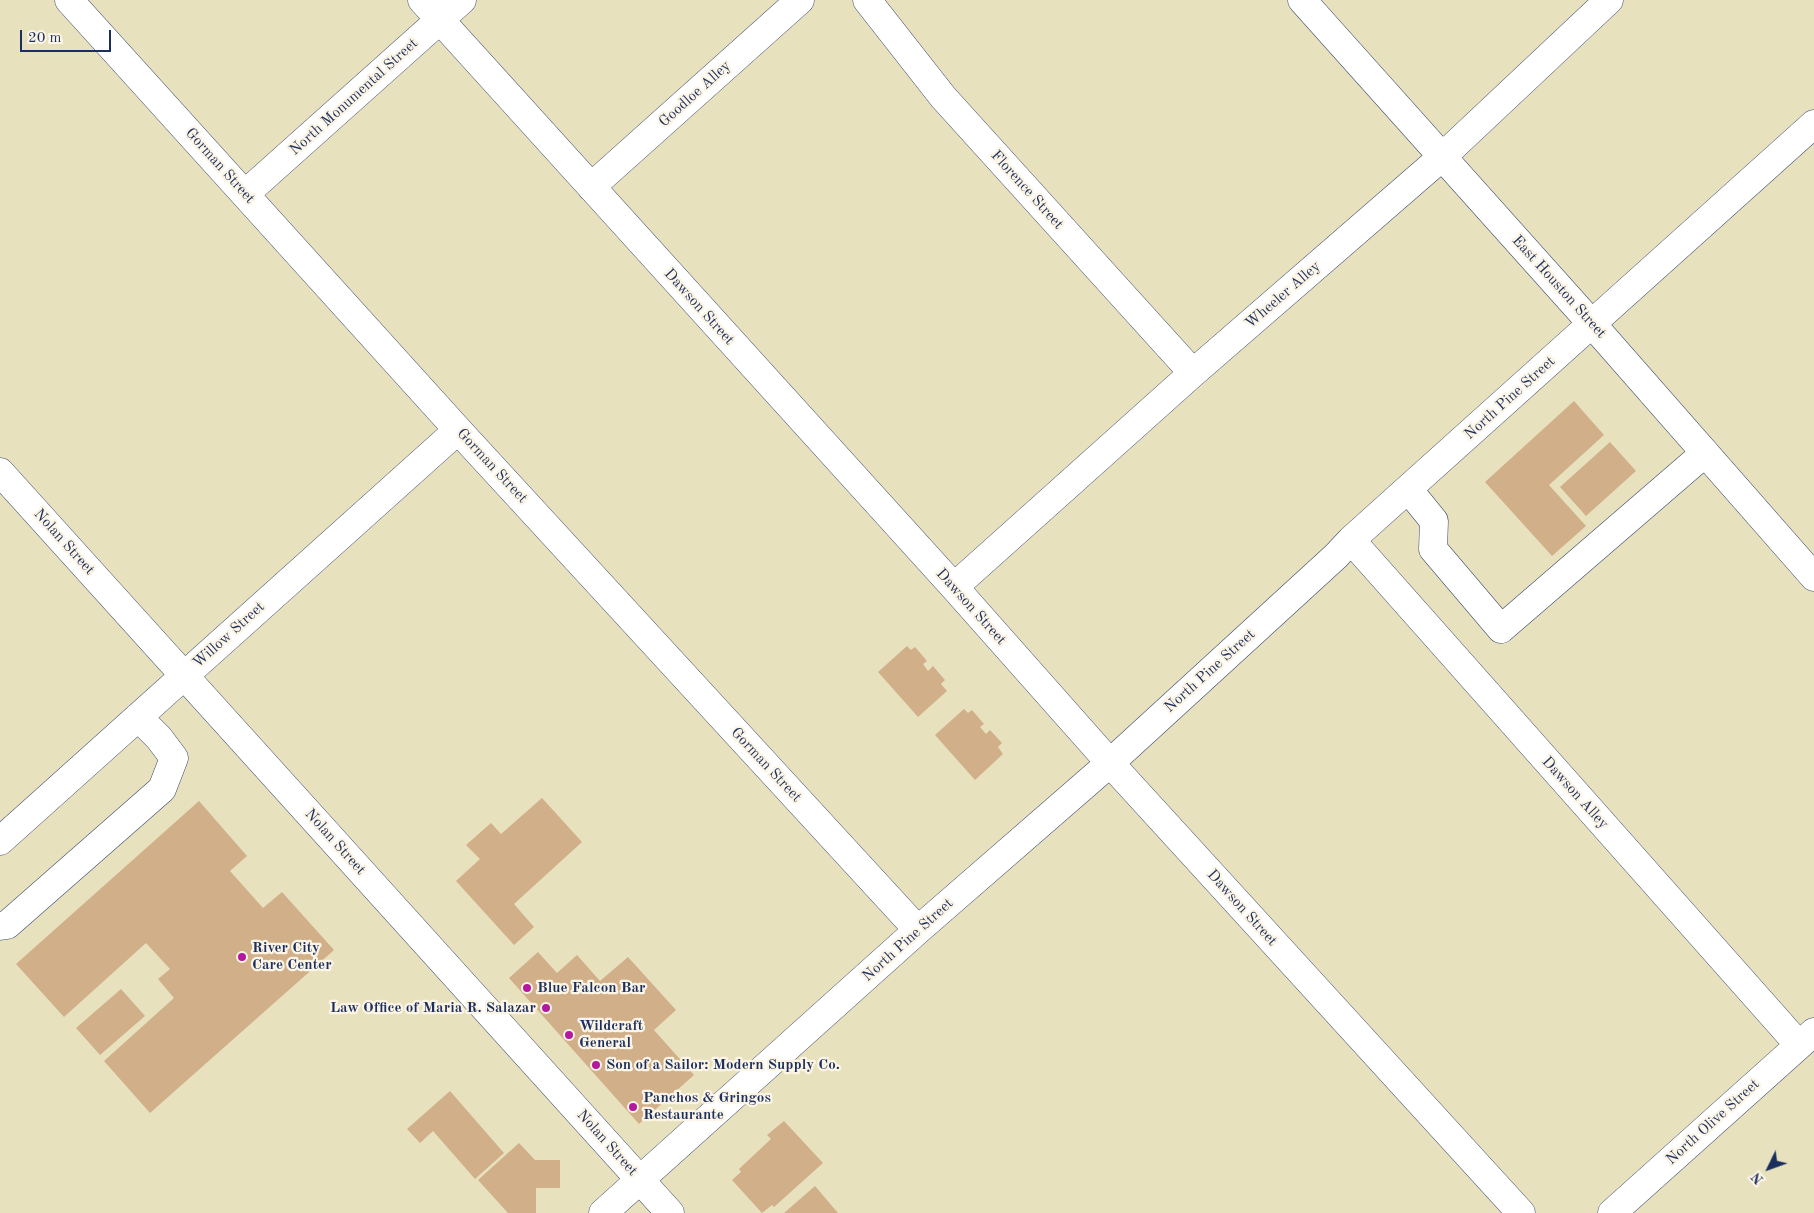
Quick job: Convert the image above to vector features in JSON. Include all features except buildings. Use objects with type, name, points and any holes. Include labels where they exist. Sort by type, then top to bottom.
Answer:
[{"type":"street","name":"Gorman Street","points":[[69,0],[458,430],[918,930]]},
{"type":"street","name":"Dawson Street","points":[[422,0],[954,587],[1110,763],[1521,1213]]},
{"type":"street","name":"North Monumental Street","points":[[245,194],[462,0]]},
{"type":"street","name":"Goodloe Alley","points":[[591,187],[800,0]]},
{"type":"street","name":"Florence Street","points":[[867,0],[943,97],[1193,373]]},
{"type":"street","name":"East Houston Street","points":[[1302,0],[1592,324],[1814,577]]},
{"type":"street","name":"Wheeler Alley","points":[[954,587],[1193,373],[1442,157],[1609,0]]},
{"type":"street","name":"North Pine Street","points":[[603,1213],[918,930],[1110,763],[1321,570],[1351,540],[1814,124]]},
{"type":"street","name":"Willow Street","points":[[0,841],[458,430]]},
{"type":"street","points":[[1408,489],[1434,521],[1433,549],[1501,629],[1705,453]]},
{"type":"street","name":"Nolan Street","points":[[0,472],[670,1213]]},
{"type":"street","name":"Dawson Alley","points":[[1351,540],[1807,1039]]},
{"type":"street","points":[[0,926],[7,925],[162,789],[174,758],[159,738],[138,717]]},
{"type":"street","name":"North Olive Street","points":[[1612,1213],[1807,1039]]},
{"type":"place","name":"River City Care Center","points":[[242,957]]},
{"type":"place","name":"Blue Falcon Bar","points":[[527,988]]},
{"type":"place","name":"Law Office of Maria R. Salazar","points":[[546,1008]]},
{"type":"place","name":"Wildcraft General","points":[[569,1035]]},
{"type":"place","name":"Son of a Sailor: Modern Supply Co.","points":[[596,1065]]},
{"type":"place","name":"Panchos & Gringos Restaurante","points":[[633,1107]]}]
